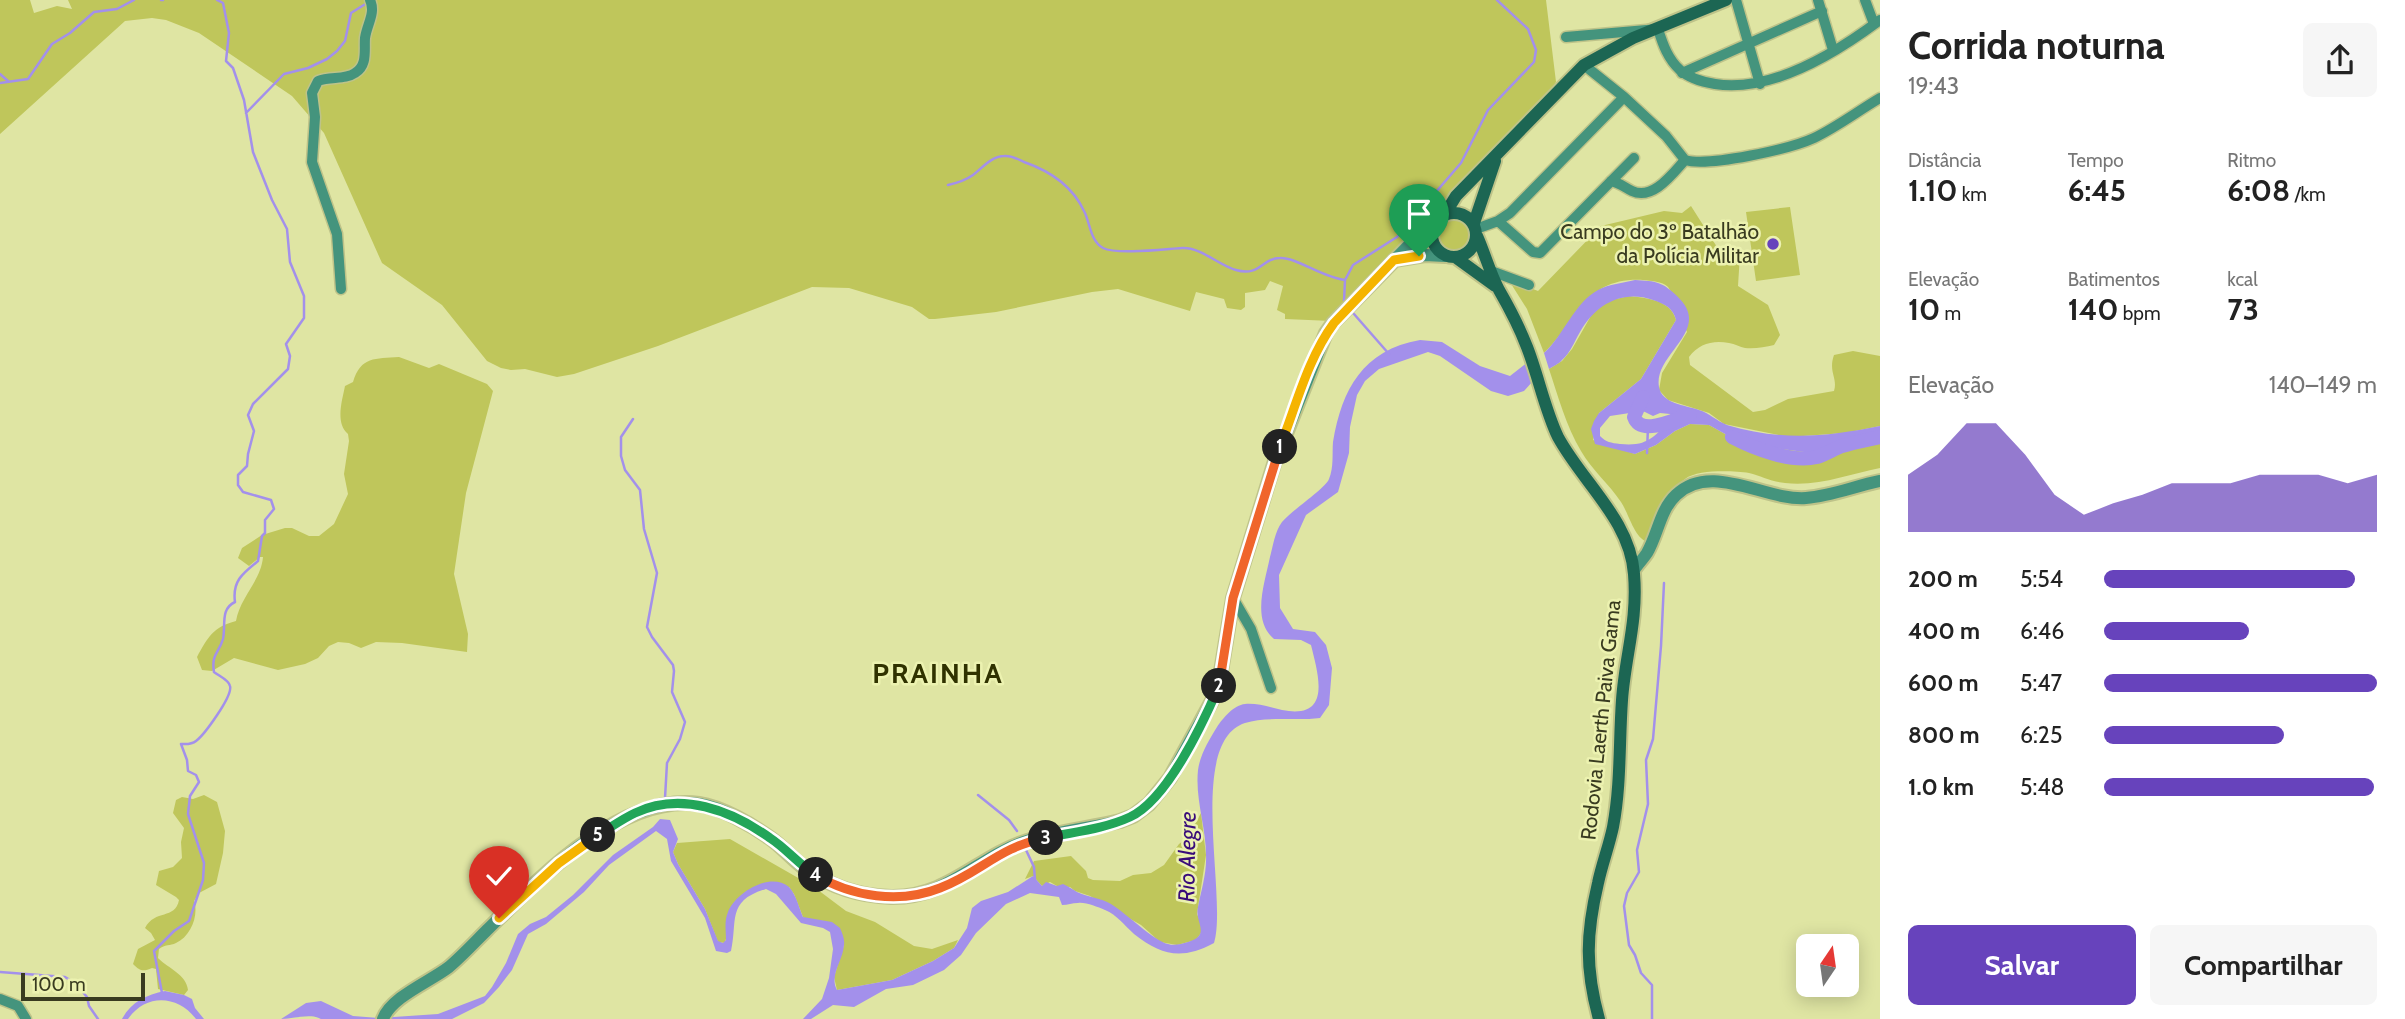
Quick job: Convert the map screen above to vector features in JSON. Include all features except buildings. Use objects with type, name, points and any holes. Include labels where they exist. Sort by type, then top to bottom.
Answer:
[{"type":"main road","points":[[1497,157],[1471,249],[1450,257],[1439,252],[1432,240],[1433,226],[1445,214],[1456,196],[1584,65],[1606,52],[1726,0]]},
{"type":"main road","points":[[1445,214],[1459,213],[1475,230]]},
{"type":"main road","name":"Rodovia Laerth Paiva Gama","points":[[1475,230],[1498,289],[1511,308],[1528,349],[1557,434],[1573,462],[1612,513],[1623,535],[1634,570],[1634,627],[1622,698],[1619,775],[1613,827],[1595,894],[1588,943],[1591,991],[1599,1019]]},
{"type":"main road","name":"Rodovia Laerth Paiva Gama","points":[[1450,257],[1482,275],[1498,289]]},
{"type":"street","points":[[341,289],[337,234],[312,162],[315,117],[312,93],[318,81],[352,76],[359,71],[364,59],[372,9],[370,0]]},
{"type":"street","points":[[1735,0],[1760,84]]},
{"type":"street","points":[[1818,0],[1833,50]]},
{"type":"street","points":[[1566,37],[1658,29],[1663,46],[1682,73],[1692,78],[1726,85],[1760,84],[1793,72],[1877,22],[1865,0]]},
{"type":"street","points":[[1682,73],[1822,11]]},
{"type":"street","points":[[1584,65],[1666,136],[1685,160],[1700,162],[1723,160],[1813,139],[1880,98]]},
{"type":"street","points":[[1475,230],[1510,213],[1624,97]]},
{"type":"street","points":[[1498,221],[1536,254],[1554,240],[1634,158]]},
{"type":"street","points":[[1611,181],[1620,183],[1633,192],[1646,192],[1666,182],[1685,160]]},
{"type":"street","points":[[384,1017],[398,1001],[448,968],[559,863],[636,812],[673,804],[697,803],[748,823],[820,878],[853,892],[894,897],[940,888],[1004,851],[1028,841],[1092,828],[1133,816],[1149,804],[1170,778],[1219,684],[1233,598],[1275,461],[1326,333],[1413,241],[1433,226]]},
{"type":"street","points":[[1394,260],[1425,255],[1450,257]]},
{"type":"street","points":[[1491,271],[1530,285]]},
{"type":"street","points":[[1634,570],[1648,552],[1668,503],[1686,487],[1721,481],[1778,496],[1804,498],[1837,493],[1880,481]]},
{"type":"street","points":[[1233,598],[1251,629],[1271,688]]},
{"type":"street","points":[[0,999],[18,1006],[26,1019]]},
{"type":"green space","points":[[0,0],[30,0],[34,13],[57,6],[72,9],[68,0],[1546,0],[1556,82],[1540,108],[1412,234],[1332,321],[1285,319],[1285,314],[1277,310],[1283,286],[1270,281],[1265,290],[1245,293],[1245,307],[1241,310],[1227,308],[1224,299],[1196,292],[1190,311],[1118,289],[996,312],[935,319],[929,319],[912,307],[849,288],[812,287],[658,346],[574,374],[557,377],[525,369],[501,368],[487,361],[442,305],[382,263],[324,133],[292,96],[199,33],[166,20],[152,18],[125,21],[0,134]]},
{"type":"green space","points":[[1691,206],[1717,247],[1740,254],[1738,286],[1768,305],[1780,335],[1774,345],[1760,348],[1745,348],[1723,342],[1706,344],[1689,357],[1690,365],[1753,412],[1765,410],[1788,399],[1834,391],[1834,355],[1853,351],[1880,356],[1880,426],[1845,433],[1789,437],[1724,424],[1709,413],[1668,400],[1659,390],[1662,373],[1687,332],[1670,290],[1666,285],[1656,282],[1623,281],[1595,293],[1544,353],[1527,309],[1508,279],[1538,291],[1601,226],[1664,211],[1682,213]]},
{"type":"green space","name":"Campo do 3º Batalhão da Polícia Militar","points":[[1790,207],[1800,275],[1756,281],[1746,212]]},
{"type":"green space","points":[[1454,215],[1467,221],[1473,234],[1467,247],[1454,253],[1441,247],[1435,234],[1441,221]]},
{"type":"green space","points":[[1629,296],[1664,304],[1676,320],[1641,379],[1599,413],[1593,440],[1635,454],[1656,445],[1690,424],[1709,425],[1743,444],[1819,454],[1845,443],[1880,441],[1880,468],[1821,482],[1797,484],[1742,472],[1691,476],[1672,492],[1647,542],[1642,539],[1621,502],[1581,451],[1563,411],[1549,369],[1562,361],[1572,349],[1592,314],[1607,301]]},
{"type":"green space","points":[[399,357],[429,368],[439,364],[487,384],[493,391],[466,493],[454,574],[468,634],[467,652],[376,642],[361,648],[338,642],[329,646],[318,658],[278,670],[234,658],[212,671],[202,670],[197,657],[216,630],[236,621],[261,566],[263,557],[249,566],[238,558],[242,548],[262,535],[285,528],[292,528],[309,536],[319,536],[334,524],[348,494],[344,474],[349,441],[341,418],[345,386],[353,382],[360,367],[370,360]]},
{"type":"green space","points":[[204,795],[217,802],[225,831],[216,884],[199,893],[194,901],[195,912],[190,930],[181,940],[159,949],[158,958],[187,984],[188,990],[184,995],[158,989],[156,969],[142,970],[133,964],[138,949],[155,940],[145,928],[149,922],[169,913],[179,900],[156,885],[159,871],[173,867],[182,858],[184,828],[173,813],[176,800]]},
{"type":"green space","points":[[1201,813],[1206,855],[1197,914],[1202,926],[1196,940],[1177,945],[1160,942],[1141,925],[1090,896],[1050,882],[1042,886],[1033,876],[1025,879],[1034,861],[1071,856],[1086,871],[1088,878],[1093,880],[1120,881],[1133,875],[1151,873],[1164,865],[1179,844],[1188,837]]},
{"type":"green space","points":[[730,839],[814,887],[846,911],[875,922],[914,946],[932,949],[958,940],[954,948],[933,961],[892,980],[837,990],[834,977],[844,945],[824,921],[803,917],[789,887],[756,890],[740,897],[725,943],[718,942],[705,909],[673,852],[677,843]]},
{"type":"shaded area","points":[[1635,280],[1663,285],[1678,297],[1687,309],[1689,321],[1686,332],[1664,364],[1660,375],[1661,393],[1669,400],[1703,411],[1727,425],[1766,433],[1822,435],[1880,426],[1880,441],[1845,443],[1819,454],[1743,444],[1709,425],[1690,424],[1656,445],[1635,454],[1595,444],[1591,429],[1594,421],[1599,413],[1641,379],[1676,320],[1673,312],[1665,305],[1642,297],[1620,298],[1593,314],[1568,354],[1559,363],[1549,369],[1544,353],[1590,296],[1607,286]],"holes":[[[1643,411],[1653,416],[1660,413],[1670,414],[1673,419],[1644,442],[1617,444],[1600,436],[1600,428],[1610,416]]]},
{"type":"shaded area","points":[[1420,340],[1442,342],[1480,366],[1510,376],[1528,362],[1533,381],[1524,391],[1508,396],[1491,391],[1440,356],[1428,352],[1379,369],[1365,381],[1357,395],[1350,427],[1349,453],[1338,492],[1306,515],[1279,575],[1280,608],[1293,629],[1315,632],[1326,645],[1332,668],[1329,705],[1320,718],[1253,721],[1245,723],[1227,736],[1217,759],[1213,789],[1217,921],[1214,943],[1192,952],[1163,951],[1134,934],[1117,917],[1105,910],[1084,903],[1062,905],[1059,897],[1030,893],[1006,904],[976,933],[961,955],[944,970],[913,985],[886,989],[854,1007],[833,1005],[811,1019],[803,1019],[822,999],[829,978],[833,949],[830,932],[801,923],[776,894],[766,889],[753,894],[739,906],[731,951],[716,951],[705,918],[671,861],[667,839],[656,831],[609,865],[584,892],[546,924],[528,934],[512,970],[484,1003],[452,1019],[321,1019],[307,1016],[281,1019],[306,1003],[321,1001],[353,1016],[379,1018],[438,1014],[485,996],[506,963],[518,934],[530,924],[546,917],[573,895],[613,855],[660,819],[670,820],[678,839],[673,852],[705,909],[718,941],[723,943],[726,940],[727,915],[738,898],[754,886],[772,881],[781,883],[791,890],[803,917],[832,922],[840,928],[844,943],[835,973],[837,990],[892,980],[933,961],[954,948],[967,928],[972,908],[981,901],[1008,892],[1033,876],[1042,886],[1046,882],[1057,886],[1063,884],[1077,892],[1107,902],[1162,942],[1176,945],[1195,939],[1201,932],[1197,913],[1206,862],[1197,781],[1205,748],[1219,723],[1237,707],[1254,704],[1298,711],[1309,708],[1318,692],[1317,669],[1311,645],[1301,640],[1274,639],[1263,622],[1261,600],[1276,534],[1282,522],[1329,479],[1333,442],[1342,405],[1358,375],[1384,353]]},
{"type":"shaded area","points":[[165,991],[192,999],[204,1019],[196,1019],[180,1005],[162,1000],[144,1005],[128,1019],[122,1019],[140,1000]]},
{"type":"waterway","points":[[0,83],[28,79],[52,44],[70,33],[94,12],[117,9],[134,0]]},
{"type":"waterway","points":[[162,993],[154,951],[174,931],[189,921],[203,880],[204,863],[188,814],[190,796],[199,782],[196,775],[188,771],[181,744],[192,743],[200,737],[217,715],[230,691],[226,680],[214,672],[214,657],[223,639],[225,613],[235,602],[237,583],[258,561],[262,536],[265,533],[265,520],[274,509],[271,500],[243,492],[238,485],[238,475],[247,466],[254,431],[248,415],[253,404],[288,369],[290,356],[286,344],[304,318],[304,296],[290,262],[287,229],[253,152],[244,100],[233,68],[226,61],[229,33],[223,3],[217,0]]},
{"type":"waterway","points":[[1344,301],[1345,280],[1353,265],[1397,237],[1461,163],[1488,110],[1534,62],[1536,50],[1528,29],[1497,0]]},
{"type":"waterway","points":[[246,113],[284,74],[308,68],[337,51],[345,41],[351,13],[367,3]]},
{"type":"waterway","points":[[0,74],[8,81]]},
{"type":"waterway","points":[[948,185],[970,177],[995,158],[1012,157],[1043,170],[1067,186],[1086,215],[1093,236],[1103,248],[1130,251],[1189,248],[1229,268],[1244,271],[1256,269],[1280,258],[1345,280]]},
{"type":"waterway","points":[[1354,314],[1389,354]]},
{"type":"waterway","name":"Rio Alegre","points":[[1643,397],[1634,417],[1643,426],[1659,425],[1690,415]]},
{"type":"waterway","points":[[633,419],[621,437],[621,456],[625,470],[640,490],[644,529],[657,573],[647,627],[673,665],[672,692],[685,722],[680,739],[667,763],[665,798]]},
{"type":"waterway","points":[[1647,453],[1648,426]]},
{"type":"waterway","name":"Rio Alegre","points":[[1732,437],[1773,454],[1796,458],[1817,457],[1839,447],[1880,437]]},
{"type":"waterway","points":[[1652,1019],[1652,985],[1641,973],[1629,945],[1624,906],[1627,893],[1639,872],[1637,850],[1648,804],[1646,760],[1653,739],[1664,583]]},
{"type":"waterway","points":[[978,795],[1009,820],[1017,831]]},
{"type":"waterway","points":[[1026,850],[1034,867],[1035,880]]},
{"type":"waterway","points":[[0,972],[65,977],[75,983],[87,997],[89,1006],[98,1019]]},
{"type":"place","name":"Campo do 3º Batalhão da Polícia Militar","points":[[1773,244]]},
{"type":"district","name":"PRAINHA","points":[[938,673]]},
{"type":"route","points":[[499,918],[559,863],[596,836],[636,812],[673,804],[697,803],[748,823],[820,878],[853,892],[894,897],[940,888],[1004,851],[1028,841],[1092,828],[1133,816],[1149,804],[1170,778],[1219,684],[1233,598],[1275,461],[1326,333],[1394,260],[1419,256]]}]
